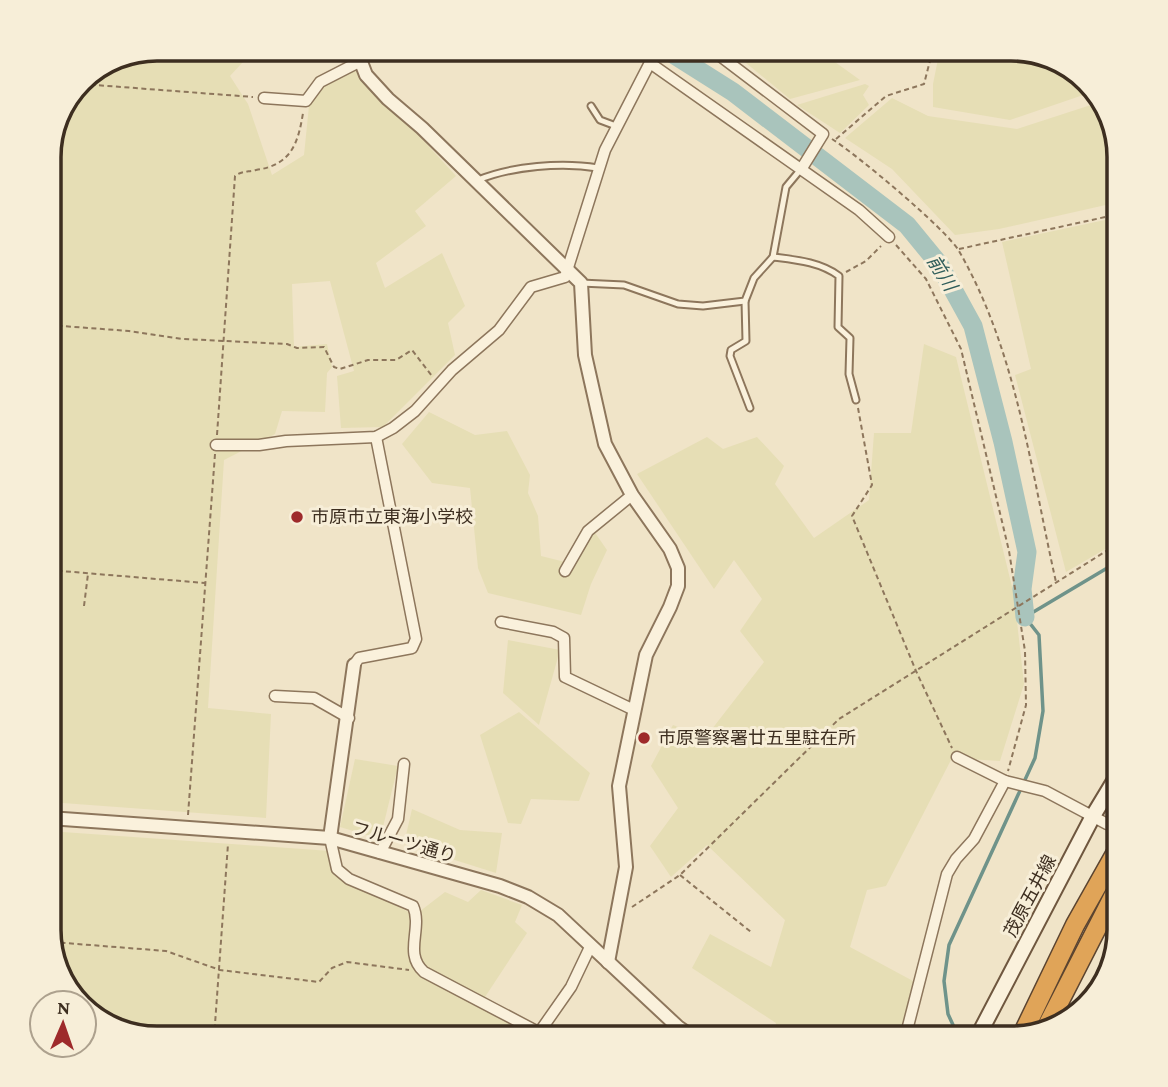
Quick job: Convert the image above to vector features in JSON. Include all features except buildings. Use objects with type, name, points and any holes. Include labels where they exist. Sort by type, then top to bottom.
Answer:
[{"type":"highway","points":[[1027,1024],[1107,869]]},
{"type":"highway","points":[[1053,1015],[1107,908]]},
{"type":"main road","name":"茂原五井線","points":[[983,1026],[1107,793]]},
{"type":"street","points":[[264,98],[306,101],[320,82],[349,61]]},
{"type":"street","points":[[361,61],[388,99],[422,128],[581,283],[585,355],[592,396],[605,444],[632,495],[670,549],[678,568],[678,586],[646,655],[619,786],[626,867],[608,961]]},
{"type":"street","points":[[727,61],[823,134],[801,169]]},
{"type":"street","points":[[216,445],[376,437],[415,411],[438,383],[499,330],[531,287],[537,282],[565,277],[598,168],[616,126],[650,63],[859,210],[889,237]]},
{"type":"street","points":[[376,437],[416,639],[412,648],[359,658],[355,664],[330,838],[337,869],[349,878],[413,906],[416,914],[413,954],[415,964],[424,972],[522,1026]]},
{"type":"street","points":[[565,571],[588,531],[632,495]]},
{"type":"street","points":[[501,622],[553,632],[564,638],[565,677],[634,710]]},
{"type":"street","points":[[275,696],[314,698],[349,718]]},
{"type":"street","points":[[957,757],[1005,780],[1045,791],[1107,824]]},
{"type":"street","points":[[380,853],[398,819],[404,764]]},
{"type":"street","points":[[908,1026],[947,874],[974,839],[1005,780]]},
{"type":"street","name":"フルーツ通り","points":[[61,819],[229,833],[330,838],[500,886],[528,897],[558,915],[677,1026]]},
{"type":"street","points":[[544,1026],[571,987],[591,945]]},
{"type":"lane","points":[[591,106],[600,120],[616,126]]},
{"type":"lane","points":[[475,182],[492,175],[519,171],[598,168]]},
{"type":"lane","points":[[750,408],[730,356],[731,350],[746,341],[745,301],[754,278],[774,257],[786,187],[801,169]]},
{"type":"lane","points":[[774,257],[801,260],[829,268],[839,276],[838,327],[850,338],[849,374],[856,400]]},
{"type":"lane","points":[[581,283],[624,285],[677,304],[703,306],[745,301]]},
{"type":"path","points":[[835,141],[886,96],[924,84],[930,61]]},
{"type":"path","points":[[94,85],[264,98]]},
{"type":"path","points":[[187,830],[235,176],[275,167],[284,160],[299,139],[306,101]]},
{"type":"path","points":[[823,134],[835,141],[958,249],[999,336],[1056,583]]},
{"type":"path","points":[[958,249],[1107,217]]},
{"type":"path","points":[[839,276],[866,261],[889,237],[926,279],[961,349],[1009,551],[1025,652],[1026,705],[1005,780]]},
{"type":"path","points":[[61,326],[129,331],[183,339],[223,339],[287,344],[297,348],[326,348],[334,367],[340,369],[368,360],[396,360],[412,350],[438,383]]},
{"type":"path","points":[[856,400],[872,485],[852,516],[916,671],[957,757]]},
{"type":"path","points":[[620,909],[634,906],[680,875],[839,719],[1107,551]]},
{"type":"path","points":[[61,571],[206,583]]},
{"type":"path","points":[[84,607],[88,573]]},
{"type":"path","points":[[215,1026],[229,833]]},
{"type":"path","points":[[680,875],[751,932]]},
{"type":"path","points":[[62,943],[166,951],[220,970],[319,982],[332,968],[347,962],[424,972]]},
{"type":"shaded area","points":[[244,61],[230,76],[248,104],[272,175],[304,155],[310,96],[355,66],[456,176],[415,211],[426,226],[376,263],[385,288],[442,253],[465,306],[448,323],[455,355],[383,427],[341,428],[337,376],[354,371],[330,281],[292,284],[294,347],[327,344],[332,367],[327,373],[325,412],[282,411],[275,434],[224,460],[208,708],[271,714],[266,818],[61,803],[61,151],[71,115],[94,85],[109,74],[145,62]]},
{"type":"shaded area","points":[[744,61],[834,61],[860,80],[790,99]]},
{"type":"shaded area","points":[[938,61],[1010,61],[1047,69],[1064,78],[1083,95],[1010,120],[933,107],[933,84]]},
{"type":"shaded area","points":[[865,84],[869,86],[863,95],[869,105],[840,133],[797,105]]},
{"type":"shaded area","points":[[892,98],[928,116],[1017,129],[1091,105],[1097,115],[1107,151],[1107,205],[999,229],[955,235],[892,169],[845,138]]},
{"type":"shaded area","points":[[1107,220],[1107,548],[1066,572],[1015,375],[1031,369],[1002,242]]},
{"type":"shaded area","points":[[924,344],[956,357],[1014,595],[1024,684],[1000,761],[952,758],[886,886],[867,890],[850,947],[913,981],[912,1026],[776,1026],[776,1023],[692,968],[710,934],[771,967],[785,920],[707,845],[671,877],[650,846],[678,808],[651,766],[673,725],[705,738],[764,662],[740,631],[762,599],[734,560],[714,589],[637,474],[707,437],[723,449],[757,437],[784,466],[775,484],[814,538],[869,500],[874,433],[911,433]]},
{"type":"shaded area","points":[[429,412],[475,435],[507,431],[530,475],[528,493],[538,516],[541,556],[569,563],[591,527],[607,550],[591,584],[581,615],[488,593],[478,568],[470,488],[432,483],[402,444]]},
{"type":"shaded area","points":[[508,640],[560,650],[539,725],[503,693]]},
{"type":"shaded area","points":[[519,712],[590,773],[579,801],[531,799],[521,824],[508,823],[480,735]]},
{"type":"shaded area","points":[[355,759],[398,766],[380,839],[340,827]]},
{"type":"shaded area","points":[[412,809],[460,830],[502,833],[496,873],[404,844]]},
{"type":"shaded area","points":[[61,832],[330,851],[334,875],[415,915],[445,892],[468,902],[481,890],[522,905],[515,922],[527,933],[485,997],[530,1026],[139,1024],[121,1018],[98,1005],[98,989],[82,989],[69,966],[61,936]]},
{"type":"waterway","name":"前川","points":[[684,61],[733,92],[907,225],[939,264],[973,326],[1003,442],[1027,552],[1022,589],[1025,617]]},
{"type":"waterway","points":[[954,1026],[948,1014],[944,981],[949,945],[1035,758],[1043,711],[1039,635],[1025,617],[1107,568]]},
{"type":"place","name":"市原市立東海小学校","points":[[297,517]]},
{"type":"place","name":"市原警察署廿五里駐在所","points":[[644,738]]}]
